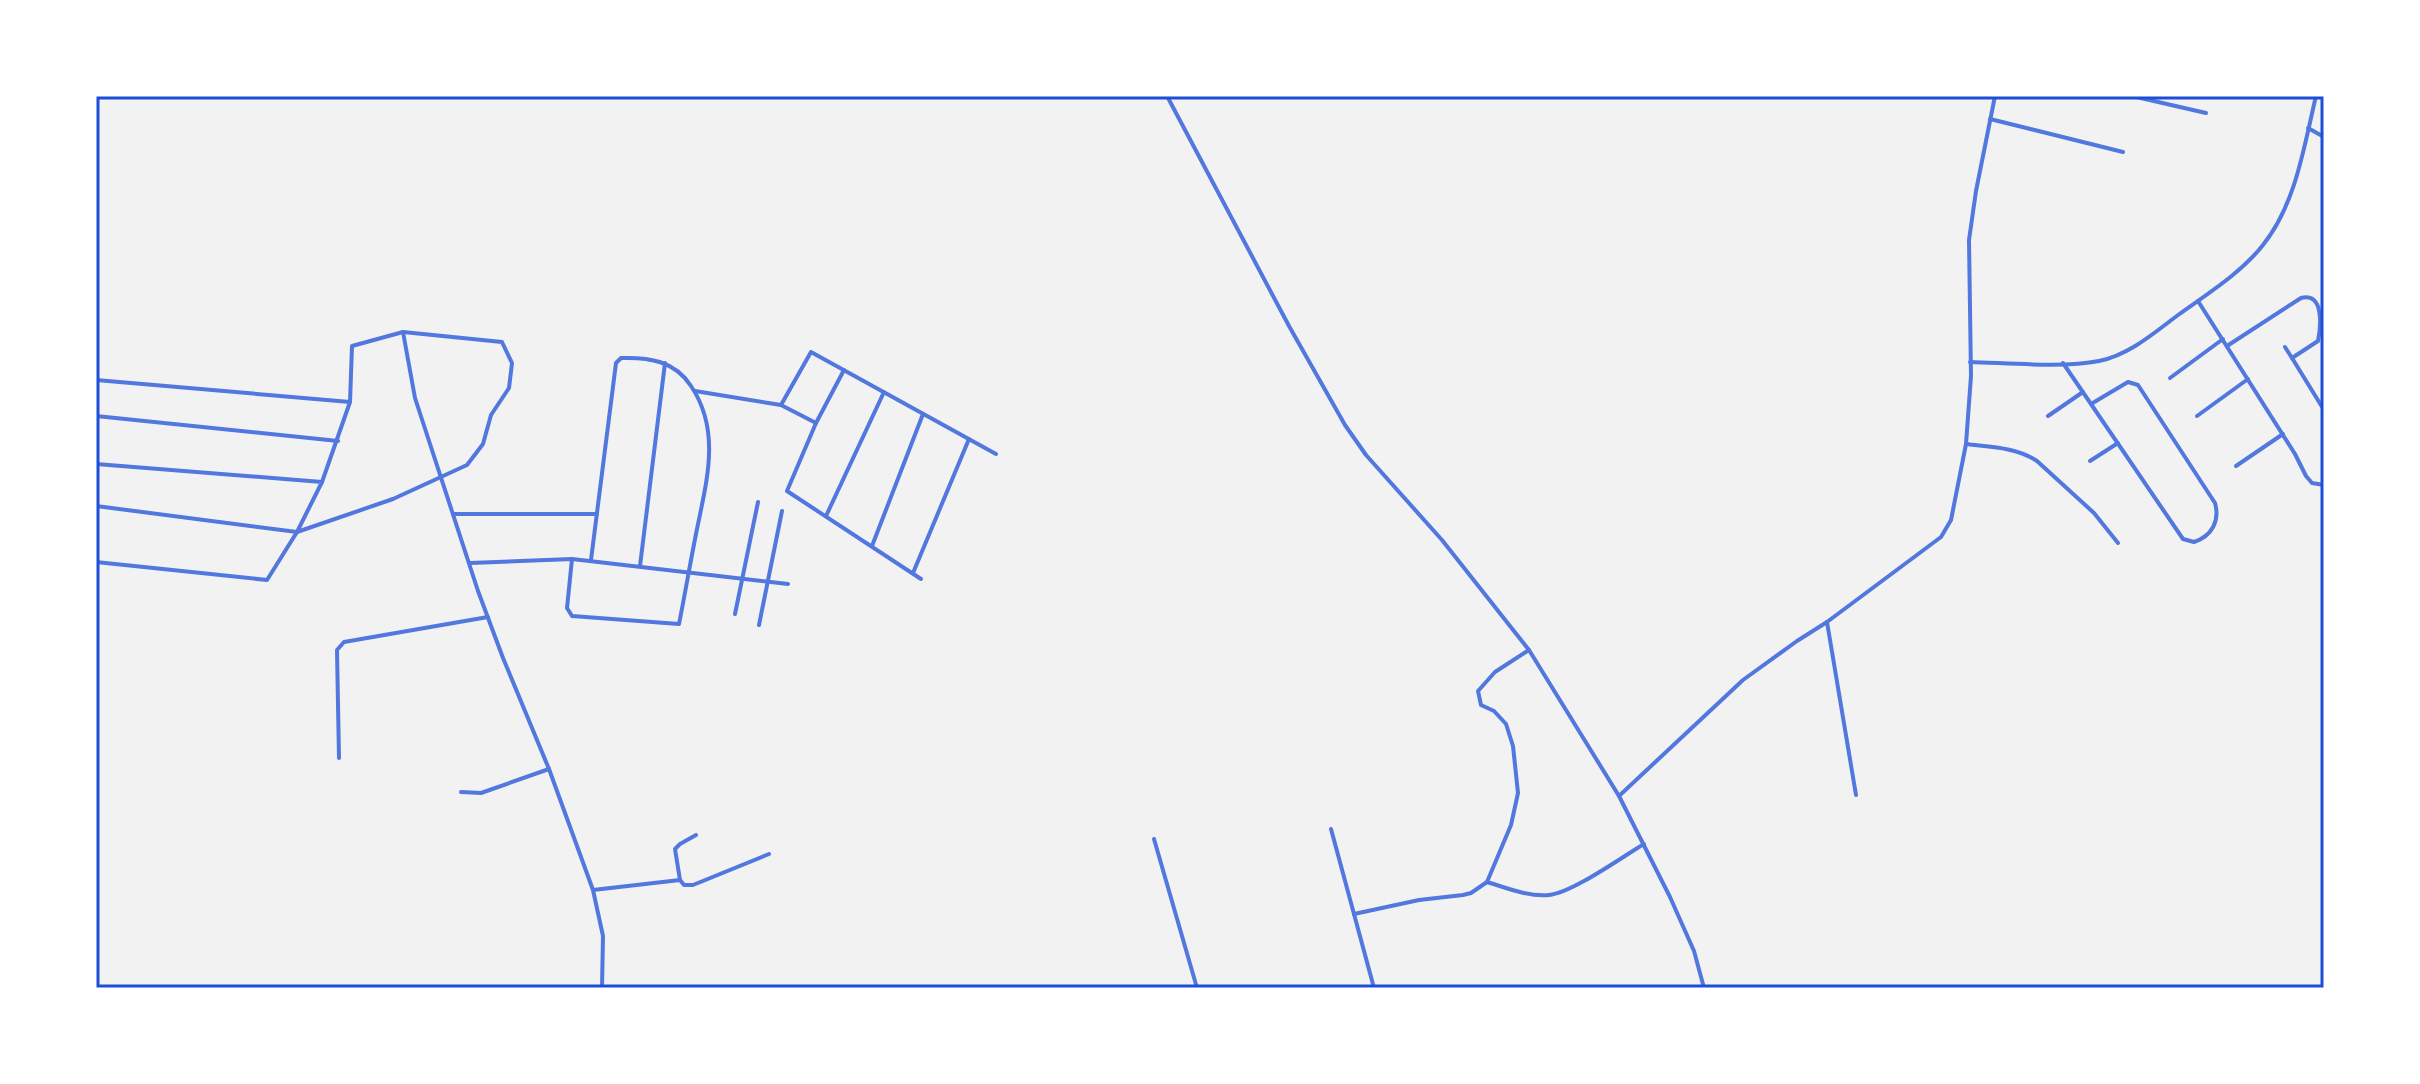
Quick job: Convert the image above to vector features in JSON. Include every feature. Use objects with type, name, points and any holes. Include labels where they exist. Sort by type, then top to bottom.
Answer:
[{"type":"street","points":[[1167,96],[1345,425],[1366,455],[1442,540],[1529,650],[1619,796],[1694,951],[1704,988]]},
{"type":"street","points":[[1619,796],[1743,680],[1941,537],[1951,520],[1966,444],[1970,362],[1969,240],[1995,96]]},
{"type":"street","points":[[2132,96],[2206,113]]},
{"type":"street","points":[[1970,362],[2092,362],[2115,356],[2140,343],[2198,301],[2247,262],[2272,233],[2295,182],[2316,96]]},
{"type":"street","points":[[1990,119],[2123,152]]},
{"type":"street","points":[[2308,128],[2324,137]]},
{"type":"street","points":[[2227,346],[2308,296],[2319,307],[2319,337],[2315,345],[2292,358]]},
{"type":"street","points":[[2198,301],[2309,480],[2324,485]]},
{"type":"street","points":[[403,332],[415,398],[488,617],[593,890],[603,936],[602,988]]},
{"type":"street","points":[[96,506],[297,532],[393,499],[467,465],[483,444],[491,415],[509,388],[512,363],[502,342],[403,332],[352,346],[350,402],[338,441],[297,532],[267,580],[96,562]]},
{"type":"street","points":[[2170,378],[2223,339]]},
{"type":"street","points":[[2285,347],[2324,410]]},
{"type":"street","points":[[781,405],[811,352],[996,454]]},
{"type":"street","points":[[572,559],[567,608],[572,616],[679,624],[708,469],[709,429],[705,410],[695,391],[677,369],[665,363],[621,358],[616,363],[591,560]]},
{"type":"street","points":[[640,566],[665,363]]},
{"type":"street","points":[[2063,363],[2183,539],[2194,542],[2209,534],[2217,518],[2215,503],[2138,385],[2128,382],[2091,404]]},
{"type":"street","points":[[844,370],[816,423],[787,491],[921,579]]},
{"type":"street","points":[[2197,416],[2248,379]]},
{"type":"street","points":[[96,380],[350,402]]},
{"type":"street","points":[[695,391],[781,405],[816,423]]},
{"type":"street","points":[[826,516],[884,392]]},
{"type":"street","points":[[2048,416],[2083,392]]},
{"type":"street","points":[[872,546],[923,414]]},
{"type":"street","points":[[96,416],[338,441]]},
{"type":"street","points":[[2236,466],[2283,434]]},
{"type":"street","points":[[913,573],[969,439]]},
{"type":"street","points":[[2090,461],[2118,443]]},
{"type":"street","points":[[1966,444],[2027,454],[2094,513],[2118,543]]},
{"type":"street","points":[[96,464],[322,482]]},
{"type":"street","points":[[735,614],[758,502]]},
{"type":"street","points":[[759,625],[782,511]]},
{"type":"street","points":[[453,514],[597,514]]},
{"type":"street","points":[[470,563],[591,560],[788,584]]},
{"type":"street","points":[[339,758],[339,645],[488,617]]},
{"type":"street","points":[[1827,622],[1856,795]]},
{"type":"street","points":[[1354,914],[1419,900],[1463,895],[1487,882],[1514,816],[1518,793],[1510,732],[1501,717],[1481,705],[1478,691],[1495,672],[1529,650]]},
{"type":"street","points":[[461,792],[481,793],[549,769]]},
{"type":"street","points":[[1331,829],[1374,988]]},
{"type":"street","points":[[696,835],[675,849],[680,880],[684,885],[700,883],[769,854]]},
{"type":"street","points":[[1154,839],[1197,988]]},
{"type":"street","points":[[1487,882],[1525,893],[1560,893],[1644,844]]},
{"type":"street","points":[[593,890],[680,880]]}]
